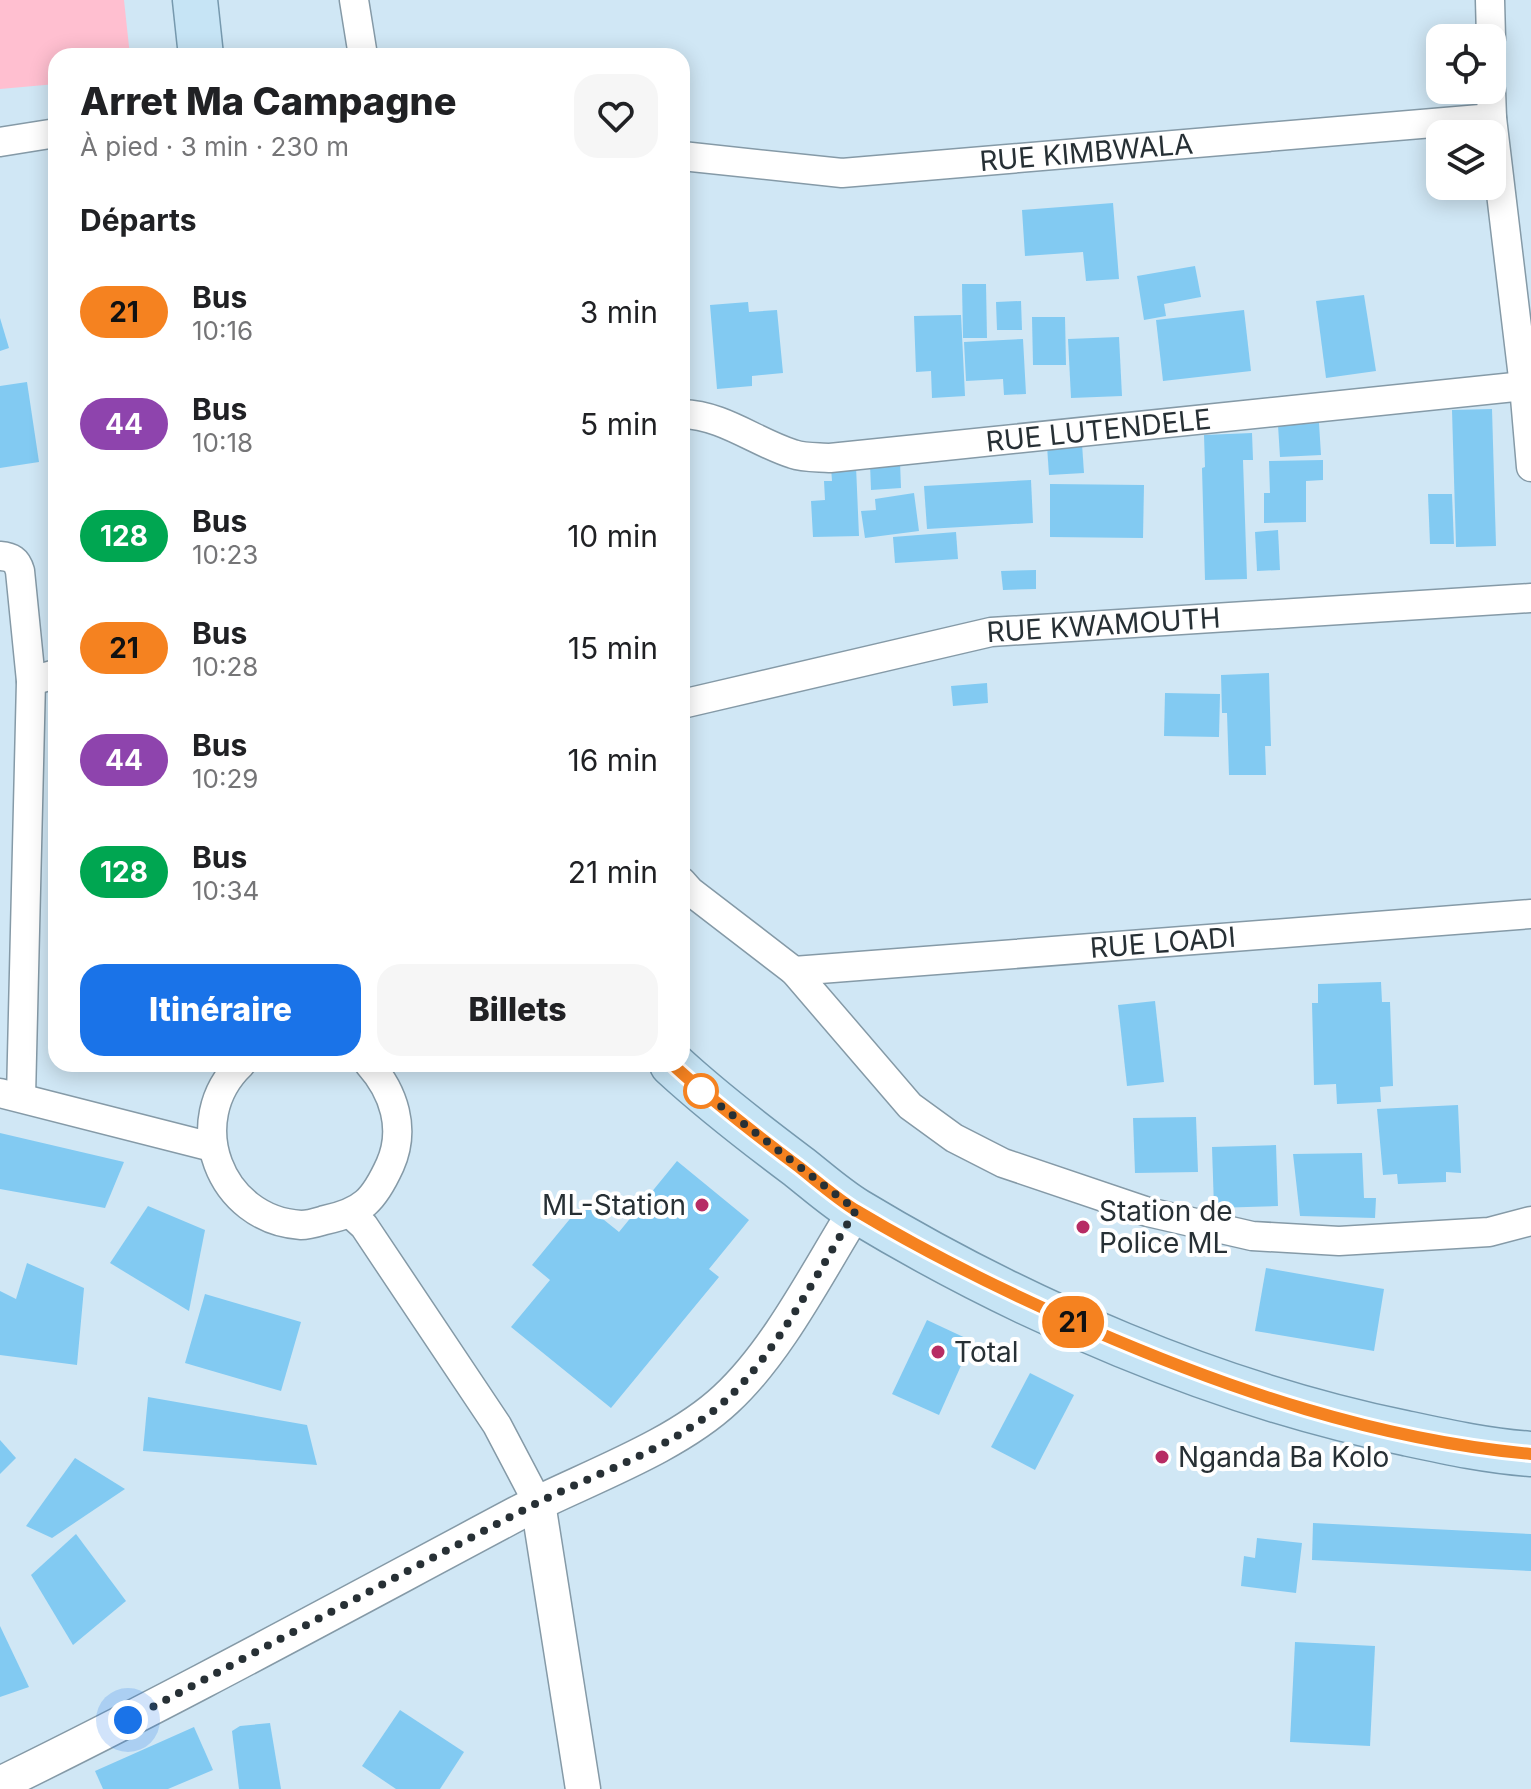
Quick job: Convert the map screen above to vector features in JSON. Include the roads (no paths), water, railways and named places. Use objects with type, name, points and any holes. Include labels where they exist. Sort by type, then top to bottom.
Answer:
[{"type":"main road","points":[[195,0],[200,48]]},
{"type":"main road","points":[[680,1072],[708,1098],[856,1210],[1016,1297],[1166,1362],[1349,1422],[1459,1445],[1531,1454]]},
{"type":"street","points":[[354,0],[362,48]]},
{"type":"street","points":[[1490,0],[1491,24]]},
{"type":"street","points":[[1492,104],[1520,272],[1524,386],[1531,467]]},
{"type":"street","name":"RUE KIMBWALA","points":[[690,157],[842,173],[1492,104]]},
{"type":"street","points":[[0,142],[48,134]]},
{"type":"street","name":"RUE LUTENDELE","points":[[690,415],[726,423],[795,455],[830,458],[1524,386]]},
{"type":"street","points":[[0,556],[12,558],[18,563],[43,678],[11,1095],[212,1147]]},
{"type":"street","name":"RUE KWAMOUTH","points":[[690,702],[991,632],[1531,598]]},
{"type":"street","points":[[690,888],[794,971],[910,1106],[954,1138],[1003,1163],[1148,1212],[1252,1236],[1339,1241],[1489,1232],[1531,1221]]},
{"type":"street","name":"RUE LOADI","points":[[794,971],[1531,914]]},
{"type":"street","points":[[233,1072],[227,1078],[212,1111],[212,1147],[228,1186],[260,1214],[302,1225],[352,1215],[379,1189],[397,1148],[394,1103],[374,1072]]},
{"type":"street","points":[[0,1784],[101,1734],[538,1503],[678,1435],[725,1400],[774,1341],[856,1210]]},
{"type":"street","points":[[352,1215],[364,1226],[491,1416],[538,1503],[583,1789]]},
{"type":"place","name":"ML-Station","points":[[702,1205]]},
{"type":"place","name":"Station de Police ML","points":[[1083,1227]]},
{"type":"place","name":"Total","points":[[938,1352]]},
{"type":"place","name":"Nganda Ba Kolo","points":[[1162,1457]]}]
